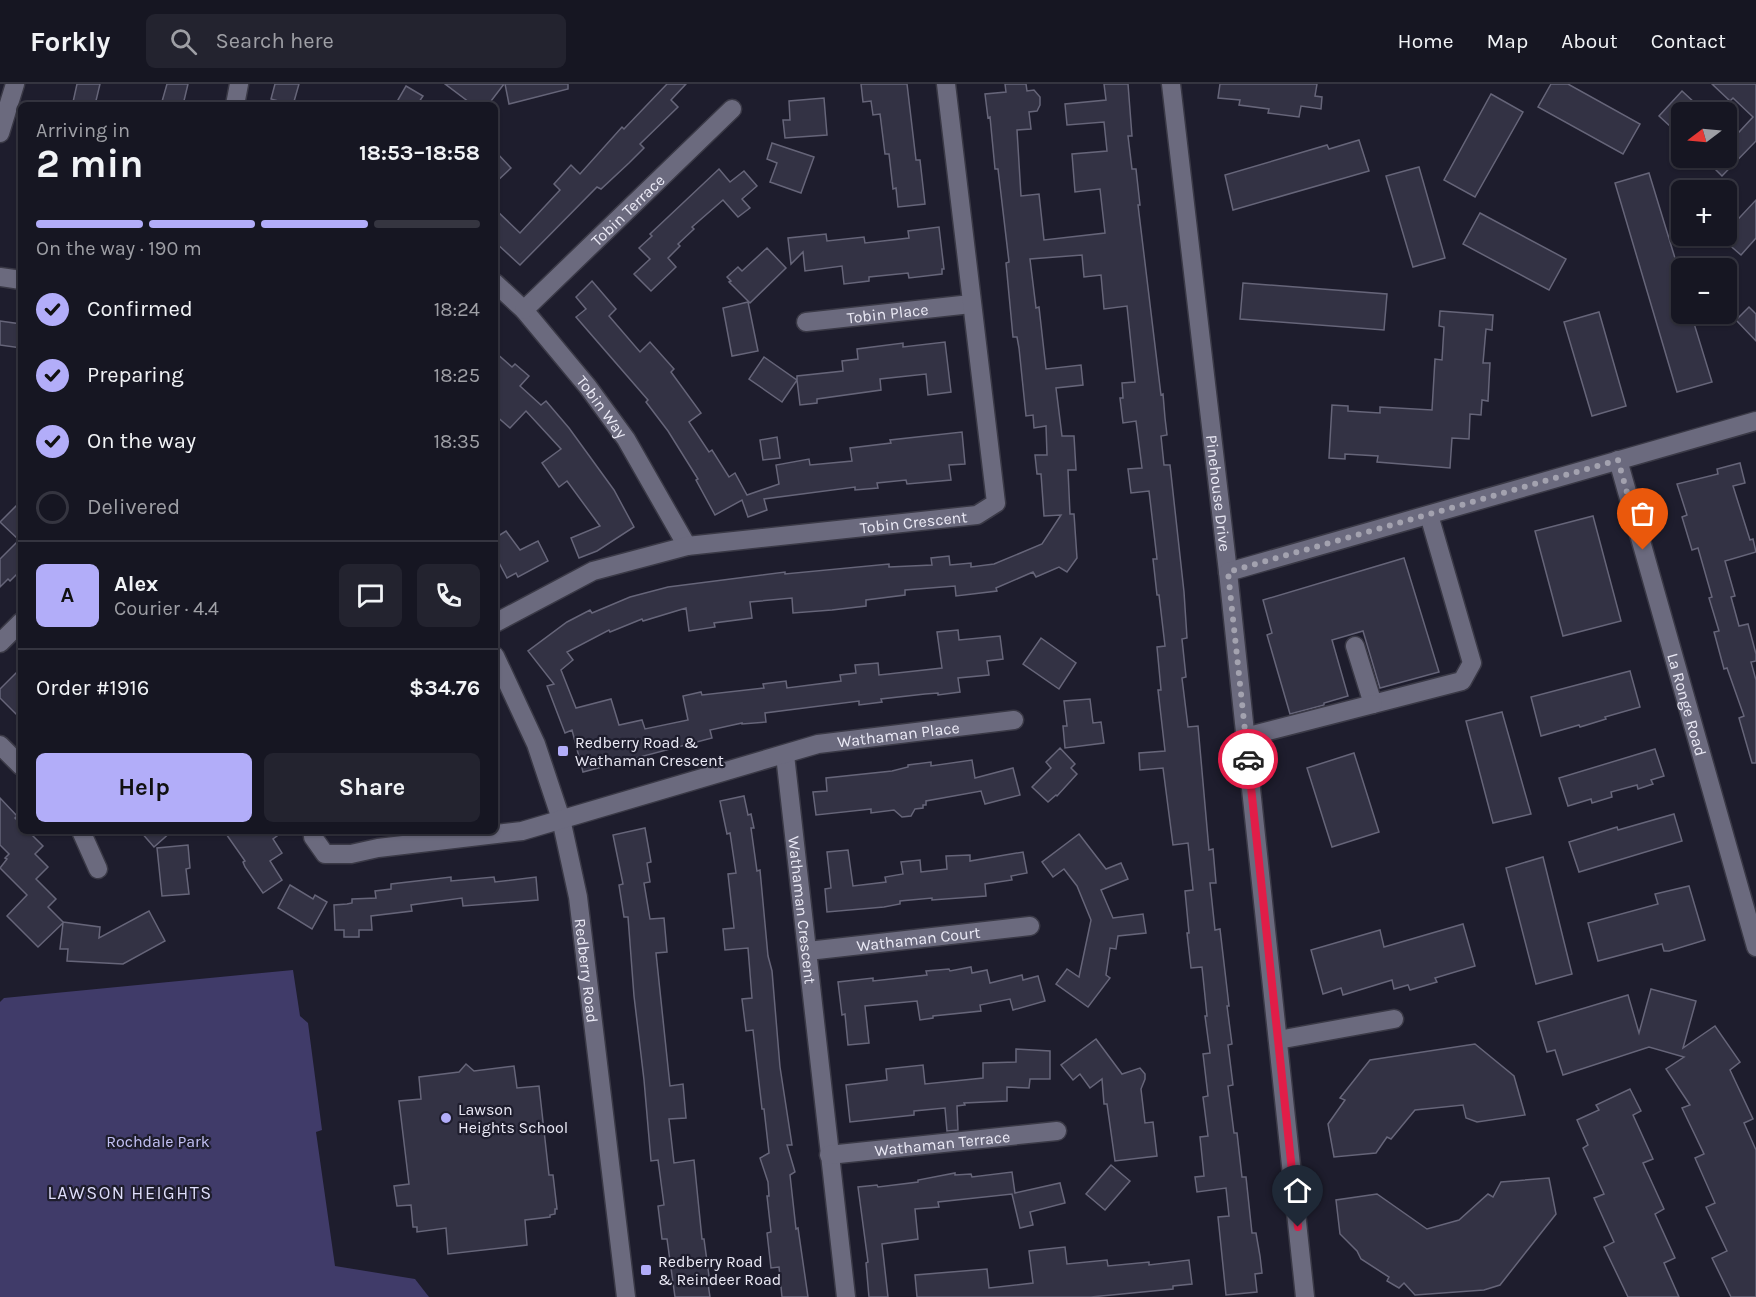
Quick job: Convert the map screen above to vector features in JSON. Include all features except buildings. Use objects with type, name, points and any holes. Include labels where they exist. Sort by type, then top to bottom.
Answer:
[{"type":"street","points":[[0,134],[15,84]]},
{"type":"street","points":[[236,102],[239,84]]},
{"type":"street","name":"Tobin Crescent","points":[[498,621],[593,571],[687,546],[977,515],[996,503],[946,84]]},
{"type":"street","name":"Pinehouse Drive","points":[[1171,84],[1228,572],[1305,1297]]},
{"type":"street","name":"Tobin Terrace","points":[[524,310],[732,109]]},
{"type":"street","points":[[0,277],[18,280]]},
{"type":"street","name":"Tobin Way","points":[[498,285],[524,310],[588,387],[626,439],[687,546]]},
{"type":"street","name":"Tobin Place","points":[[806,322],[971,304]]},
{"type":"street","points":[[1228,572],[1756,421]]},
{"type":"street","name":"La Ronge Road","points":[[1618,460],[1756,947]]},
{"type":"street","points":[[1245,737],[1462,681],[1472,663],[1429,514]]},
{"type":"street","points":[[0,643],[18,625]]},
{"type":"street","points":[[1355,646],[1373,704]]},
{"type":"street","name":"Redberry Road","points":[[498,662],[536,744],[561,819],[578,897],[626,1297]]},
{"type":"street","name":"Wathaman Place","points":[[785,755],[818,744],[1014,720]]},
{"type":"street","points":[[0,745],[18,763]]},
{"type":"street","points":[[498,834],[522,831],[785,755]]},
{"type":"street","name":"Wathaman Crescent","points":[[785,755],[846,1297]]},
{"type":"street","points":[[82,834],[98,869]]},
{"type":"street","points":[[312,834],[325,854],[351,854],[378,848],[497,834]]},
{"type":"street","name":"Wathaman Court","points":[[808,951],[1030,926]]},
{"type":"street","points":[[1278,1040],[1394,1018]]},
{"type":"street","name":"Wathaman Terrace","points":[[829,1155],[1057,1131]]},
{"type":"green space","name":"Rochdale Park","points":[[293,970],[300,1016],[308,1023],[322,1130],[316,1132],[335,1266],[415,1279],[429,1297],[0,1297],[0,1002],[4,998]]},
{"type":"way so far","points":[[1248,759],[1228,572],[1618,460],[1643,550]]},
{"type":"place","name":"Redberry Road & Wathaman Crescent","points":[[563,751]]},
{"type":"place","name":"Lawson Heights School","points":[[446,1118]]},
{"type":"place","name":"Redberry Road & Reindeer Road","points":[[646,1270]]},
{"type":"district","name":"LAWSON HEIGHTS","points":[[130,1193]]},
{"type":"route","points":[[1248,759],[1298,1227]]}]
